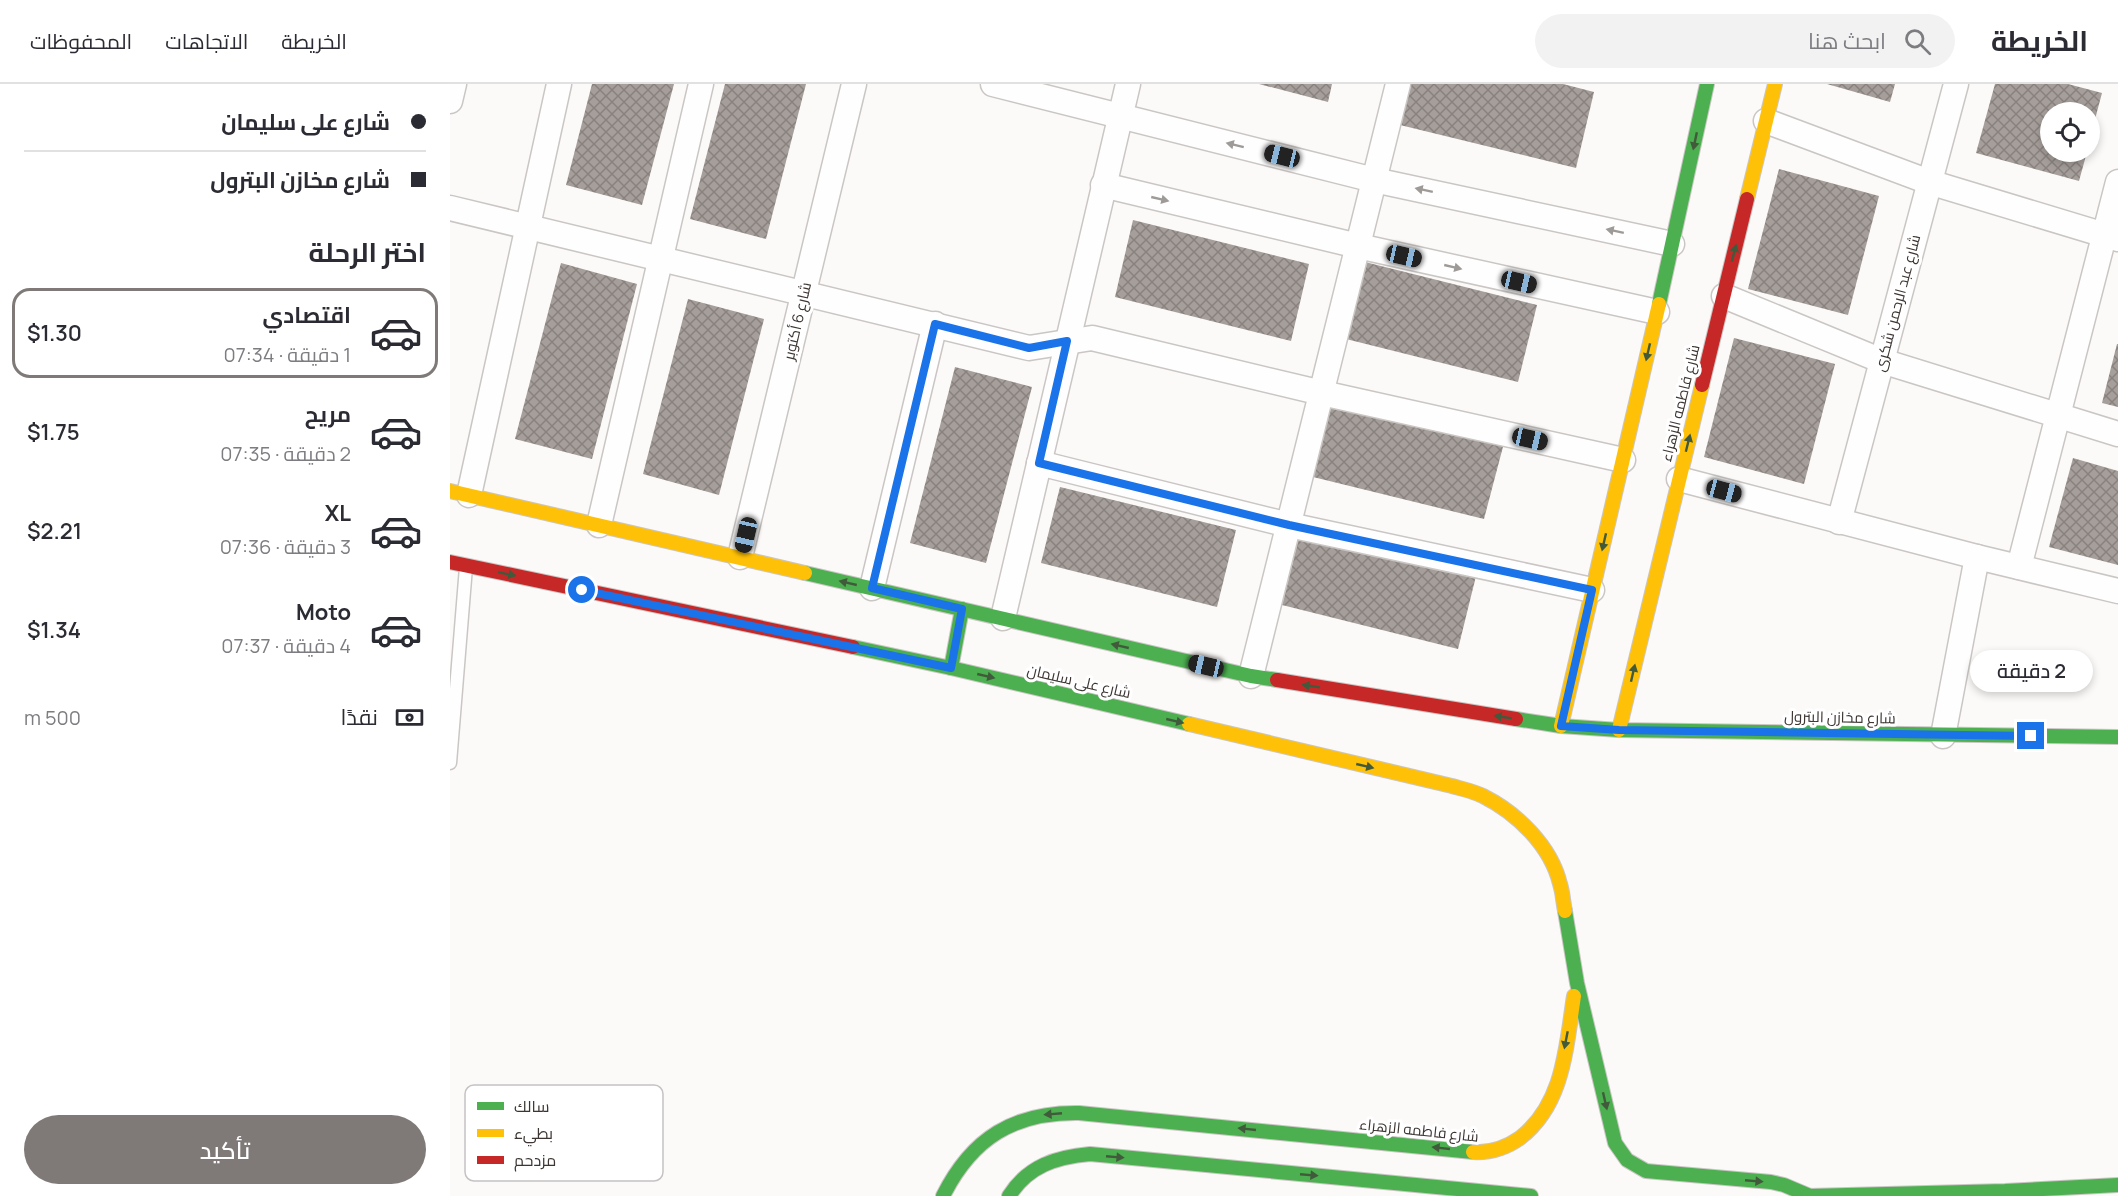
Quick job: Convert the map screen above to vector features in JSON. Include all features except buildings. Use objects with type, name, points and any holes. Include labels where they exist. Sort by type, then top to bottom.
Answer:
[{"type":"street","points":[[450,101],[454,84]]},
{"type":"street","points":[[459,493],[528,226],[559,84]]},
{"type":"street","points":[[599,525],[701,84]]},
{"type":"street","name":"شارع 6 أكتوبر","points":[[740,557],[854,84]]},
{"type":"street","points":[[993,84],[1374,180],[1672,244]]},
{"type":"street","points":[[1003,618],[1128,84]]},
{"type":"street","points":[[1251,676],[1398,84]]},
{"type":"street","points":[[1561,726],[1657,312],[1707,84]]},
{"type":"street","name":"شارع فاطمه الزهراء","points":[[1619,730],[1775,84]]},
{"type":"street","name":"شارع عبد الرحمن شكرى","points":[[1839,522],[1956,84]]},
{"type":"street","points":[[1766,121],[1929,182],[2111,237]]},
{"type":"street","points":[[2019,567],[2058,416],[2111,237],[2118,182]]},
{"type":"street","points":[[1104,185],[1358,246],[1657,312]]},
{"type":"street","points":[[450,208],[1029,348],[1092,338],[1322,393],[1623,460]]},
{"type":"street","points":[[1724,296],[1882,361],[2118,435]]},
{"type":"street","points":[[872,588],[935,324]]},
{"type":"street","points":[[1039,463],[1289,525],[1592,590]]},
{"type":"street","points":[[1679,479],[1839,522],[2118,591]]},
{"type":"street","name":"شارع مخازن البترول","points":[[459,493],[1251,676],[1561,726],[1619,730],[2118,737]]},
{"type":"street","points":[[1943,735],[1977,557]]},
{"type":"street","name":"شارع على سليمان","points":[[450,562],[951,668],[1452,786],[1481,795],[1507,810],[1529,830],[1547,854],[1560,882],[1577,983]]},
{"type":"street","points":[[951,668],[962,609]]},
{"type":"street","points":[[1577,983],[1615,1143],[1627,1160],[1646,1171],[1771,1182],[1809,1196],[2005,1191],[2118,1185]]},
{"type":"street","name":"شارع فاطمه الزهراء","points":[[944,1195],[957,1169],[975,1148],[998,1131],[1024,1119],[1051,1113],[1079,1113],[1488,1153],[1505,1148],[1522,1139],[1535,1127],[1554,1098],[1577,983]]},
{"type":"street","points":[[1009,1196],[1027,1174],[1046,1162],[1067,1155],[1090,1154],[1531,1196]]},
{"type":"street","points":[[926,1196],[944,1195]]},
{"type":"lane","points":[[450,763],[455,634],[466,566]]},
{"type":"traffic: fast","points":[[1659,304],[1707,84]]},
{"type":"traffic: fast","points":[[805,573],[1251,676],[1277,680]]},
{"type":"traffic: fast","points":[[951,668],[962,609]]},
{"type":"traffic: fast","points":[[853,647],[1189,724]]},
{"type":"traffic: fast","points":[[1516,719],[1561,726],[1619,730],[2118,737]]},
{"type":"traffic: fast","points":[[1565,911],[1577,983],[1615,1143],[1627,1160],[1646,1171],[1771,1182],[1810,1196]]},
{"type":"traffic: fast","points":[[943,1196],[967,1158],[998,1132],[1034,1117],[1056,1114],[1079,1113],[1473,1152]]},
{"type":"traffic: fast","points":[[1009,1196],[1034,1170],[1054,1161],[1090,1154],[1531,1196]]},
{"type":"traffic: fast","points":[[1808,1196],[2005,1191],[2118,1185]]},
{"type":"traffic: slow","points":[[1747,199],[1775,84]]},
{"type":"traffic: slow","points":[[1561,726],[1659,304]]},
{"type":"traffic: slow","points":[[1619,730],[1702,385]]},
{"type":"traffic: slow","points":[[450,491],[805,573]]},
{"type":"traffic: slow","points":[[1189,724],[1452,786],[1483,796],[1520,821],[1541,844],[1556,870],[1565,911]]},
{"type":"traffic: slow","points":[[1473,1152],[1492,1151],[1515,1142],[1535,1124],[1546,1109],[1554,1092],[1565,1054],[1574,996]]},
{"type":"traffic: jam","points":[[1702,385],[1747,199]]},
{"type":"traffic: jam","points":[[450,562],[853,647]]},
{"type":"traffic: jam","points":[[1277,680],[1516,719]]},
{"type":"route","points":[[582,590],[951,668],[962,609],[872,588],[935,324],[1029,348],[1067,341],[1039,463],[1289,525],[1592,590],[1561,726],[1619,730],[2031,736]]}]
